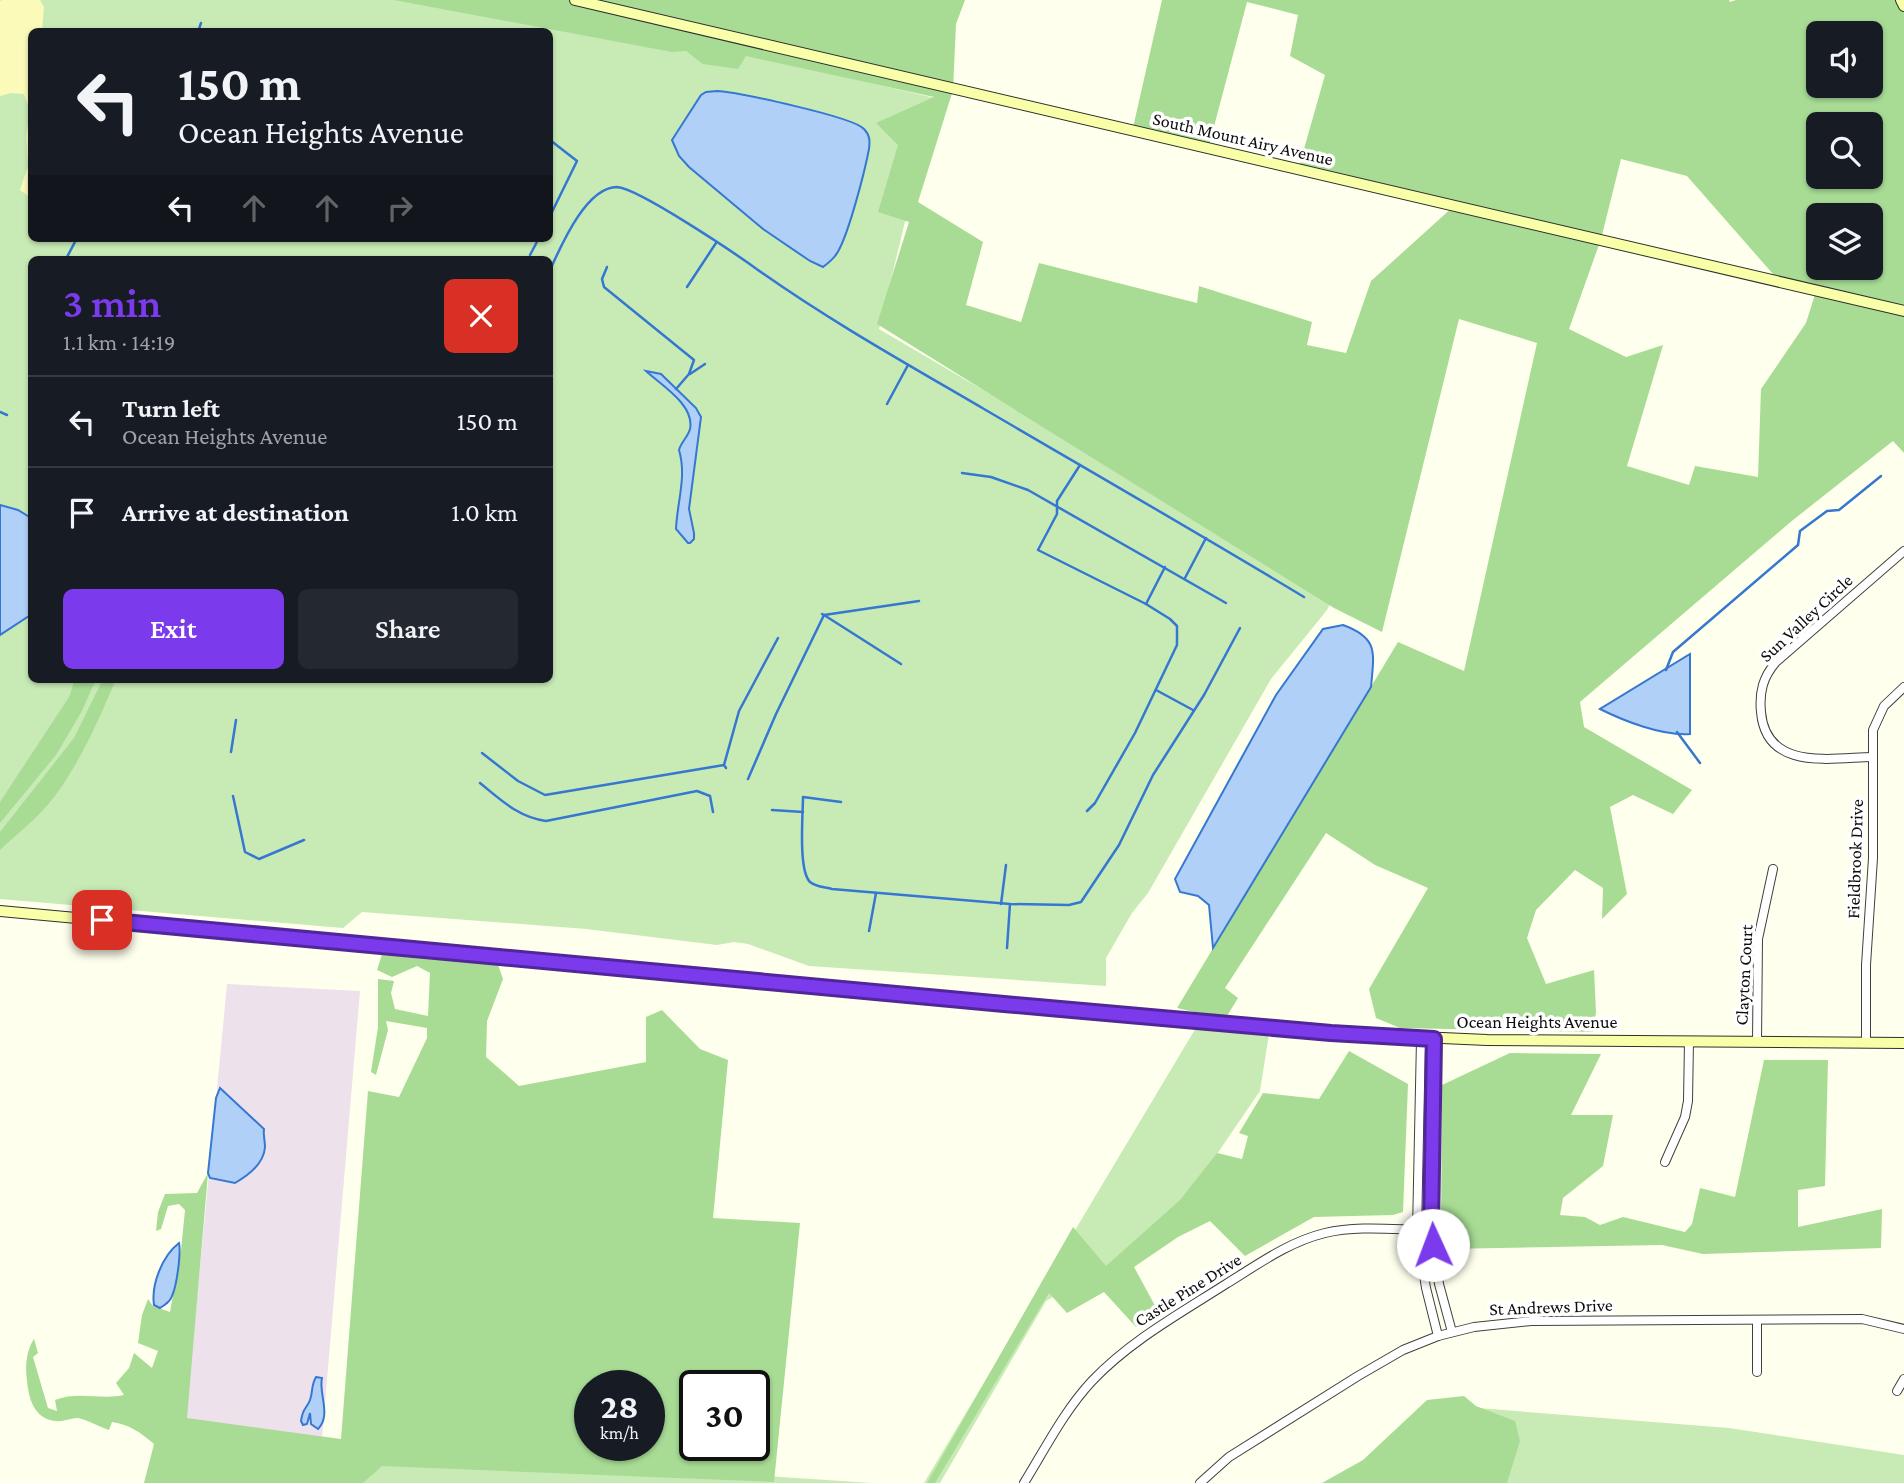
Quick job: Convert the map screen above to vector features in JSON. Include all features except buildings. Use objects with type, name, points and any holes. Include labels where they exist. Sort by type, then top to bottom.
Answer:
[{"type":"main road","name":"South Mount Airy Avenue","points":[[575,0],[1904,310]]},
{"type":"main road","points":[[1901,0],[1904,6]]},
{"type":"main road","name":"Ocean Heights Avenue","points":[[0,911],[1004,1004],[1421,1039],[1904,1043]]},
{"type":"street","name":"Sun Valley Circle","points":[[1872,757],[1803,758],[1778,748],[1765,730],[1761,689],[1769,670],[1776,662],[1904,551]]},
{"type":"street","name":"Fieldbrook Drive","points":[[1866,1042],[1873,730],[1887,702],[1904,687]]},
{"type":"street","name":"Clayton Court","points":[[1757,1042],[1759,939],[1773,869]]},
{"type":"street","points":[[1421,1039],[1417,1230],[1426,1288],[1438,1336]]},
{"type":"street","points":[[1434,1039],[1431,1230],[1439,1284],[1452,1332]]},
{"type":"street","points":[[1665,1162],[1685,1117],[1688,1101],[1689,1041]]},
{"type":"street","name":"Castle Pine Drive","points":[[1024,1483],[1070,1407],[1091,1382],[1134,1343],[1157,1327],[1272,1256],[1305,1239],[1351,1230],[1431,1230]]},
{"type":"street","name":"St Andrews Drive","points":[[1200,1483],[1228,1457],[1346,1383],[1404,1350],[1452,1332],[1504,1322],[1531,1321],[1862,1319],[1904,1329]]},
{"type":"street","points":[[1757,1320],[1757,1372]]},
{"type":"street","points":[[1897,1391],[1904,1379]]},
{"type":"shaded area","points":[[227,984],[360,991],[322,1439],[185,1424]]},
{"type":"green space","points":[[0,0],[514,0],[935,98],[879,329],[1334,596],[1327,610],[1271,679],[1148,893],[1132,913],[1106,958],[1106,986],[809,966],[748,944],[734,942],[717,945],[586,929],[362,912],[343,928],[0,899]]},
{"type":"green space","points":[[394,0],[965,0],[956,24],[953,90],[918,202],[983,242],[966,305],[1021,322],[1039,263],[1197,303],[1199,286],[1312,322],[1307,345],[1346,353],[1371,281],[1454,206],[1298,170],[1325,75],[1290,56],[1298,15],[1247,2],[1208,149],[1132,132],[1162,0],[1904,0],[1904,453],[1893,441],[1793,520],[1580,702],[1584,727],[1692,790],[1673,814],[1633,795],[1610,807],[1627,894],[1602,919],[1603,888],[1575,870],[1536,910],[1527,938],[1546,984],[1594,970],[1596,1012],[1593,1032],[1400,1028],[1376,1018],[1369,989],[1428,888],[1375,865],[1326,833],[1225,988],[1238,998],[1227,1016],[1177,1008],[1398,642],[1464,671],[1537,343],[1459,319],[1382,632],[1334,608],[877,324],[909,222],[878,212],[898,145],[876,123],[934,97],[746,56],[738,69],[703,64],[686,51],[672,52]],"holes":[[[1621,159],[1687,176],[1780,282],[1817,288],[1806,323],[1761,389],[1758,477],[1695,466],[1689,485],[1627,466],[1663,345],[1626,357],[1569,329],[1601,239]]]},
{"type":"green space","points":[[74,683],[94,683],[82,711],[56,755],[0,823],[0,802],[69,697]]},
{"type":"green space","points":[[101,683],[114,683],[96,725],[64,782],[36,817],[0,850],[0,832],[74,738]]},
{"type":"green space","points":[[383,951],[497,962],[503,979],[487,1021],[486,1057],[519,1086],[646,1062],[646,1017],[662,1010],[700,1049],[728,1060],[713,1218],[800,1223],[774,1482],[382,1466],[363,1483],[144,1483],[154,1444],[139,1433],[112,1422],[109,1430],[78,1418],[53,1421],[46,1419],[36,1410],[28,1389],[26,1370],[34,1339],[38,1353],[33,1357],[48,1408],[57,1411],[55,1400],[63,1397],[124,1395],[116,1383],[129,1368],[134,1353],[152,1368],[158,1351],[138,1343],[142,1315],[148,1299],[153,1306],[170,1312],[185,1210],[179,1204],[168,1206],[161,1229],[156,1231],[158,1212],[165,1194],[197,1193],[208,1173],[187,1418],[341,1439],[368,1091],[399,1097],[427,1038],[427,1028],[386,1021],[388,1030],[376,1075],[371,1072],[378,1027],[378,979],[394,981],[391,993],[395,1009],[428,1016],[430,973],[417,966],[392,977],[377,970]]},
{"type":"green space","points":[[1197,1026],[1269,1034],[1260,1091],[1161,1236],[1046,1301],[940,1483],[924,1483]]},
{"type":"green space","points":[[1349,1051],[1408,1084],[1403,1212],[1393,1215],[1314,1217],[1245,1256],[1210,1221],[1178,1237],[1134,1267],[1159,1313],[1136,1327],[1104,1292],[1067,1313],[1049,1293],[935,1483],[927,1483],[1073,1227],[1106,1266],[1180,1200],[1217,1153],[1242,1159],[1248,1136],[1239,1133],[1263,1093],[1319,1099]]},
{"type":"green space","points":[[1510,1053],[1601,1054],[1571,1115],[1613,1115],[1603,1166],[1563,1198],[1560,1215],[1585,1217],[1600,1225],[1623,1217],[1685,1232],[1692,1224],[1700,1188],[1735,1197],[1764,1060],[1828,1060],[1825,1186],[1798,1190],[1798,1227],[1882,1209],[1881,1248],[1703,1254],[1662,1245],[1445,1249],[1441,1227],[1442,1085]]},
{"type":"green space","points":[[1464,1396],[1476,1406],[1515,1421],[1520,1441],[1507,1483],[1322,1483],[1363,1460],[1427,1400]]},
{"type":"green space","points":[[1465,1407],[1729,1428],[1904,1455],[1904,1483],[1356,1483]]},
{"type":"green space","points":[[338,1448],[872,1483],[335,1483]]},
{"type":"sand","points":[[40,0],[44,7],[42,28],[28,28],[28,105],[24,94],[0,96],[0,1]]},
{"type":"sand","points":[[28,124],[28,166],[26,136]]},
{"type":"sand","points":[[28,166],[28,196],[20,190]]},
{"type":"water","points":[[717,91],[818,112],[864,129],[869,149],[850,222],[840,248],[823,267],[763,229],[679,156],[672,140],[701,95]]},
{"type":"water","points":[[646,371],[661,374],[696,408],[701,417],[689,509],[694,533],[694,539],[690,543],[676,529],[682,480],[679,450],[689,432],[690,420],[676,396]]},
{"type":"water","points":[[0,505],[28,516],[28,617],[0,635]]},
{"type":"water","points":[[1343,625],[1363,635],[1372,648],[1371,687],[1213,948],[1209,905],[1198,896],[1180,892],[1175,879],[1276,695],[1323,629]]},
{"type":"water","points":[[1690,654],[1690,734],[1656,730],[1600,709]]},
{"type":"water","points":[[220,1088],[264,1129],[265,1147],[262,1159],[250,1173],[235,1183],[210,1178],[208,1173],[216,1098]]},
{"type":"water","points":[[179,1243],[174,1291],[169,1302],[160,1308],[154,1305],[156,1280],[163,1263]]},
{"type":"water","points":[[316,1377],[322,1378],[324,1410],[324,1417],[318,1429],[311,1424],[310,1413],[307,1424],[303,1425],[301,1421]]},
{"type":"waterway","points":[[199,28],[201,23]]},
{"type":"waterway","points":[[553,142],[577,161],[553,210]]},
{"type":"waterway","points":[[553,264],[576,220],[595,197],[617,187],[628,190],[730,250],[869,342],[1304,597]]},
{"type":"waterway","points":[[68,256],[75,242]]},
{"type":"waterway","points":[[530,255],[537,242]]},
{"type":"waterway","points":[[687,287],[716,243]]},
{"type":"waterway","points":[[607,267],[602,279],[604,287],[694,360],[689,374],[676,389]]},
{"type":"waterway","points":[[690,374],[705,364]]},
{"type":"waterway","points":[[887,404],[908,365]]},
{"type":"waterway","points":[[0,412],[7,415]]},
{"type":"waterway","points":[[1080,465],[1057,501],[1057,514],[1038,550],[1146,604],[1177,626],[1177,645],[1135,733],[1095,803],[1087,811]]},
{"type":"waterway","points":[[962,473],[991,477],[1028,490],[1226,603]]},
{"type":"waterway","points":[[1666,670],[1673,652],[1798,545],[1800,531],[1827,511],[1839,510],[1881,476]]},
{"type":"waterway","points":[[1185,578],[1206,538]]},
{"type":"waterway","points":[[1146,604],[1165,567]]},
{"type":"waterway","points":[[824,615],[919,601]]},
{"type":"waterway","points":[[748,779],[824,615],[822,614]]},
{"type":"waterway","points":[[824,615],[901,664]]},
{"type":"waterway","points":[[841,802],[803,797],[804,866],[806,876],[815,885],[832,889],[1010,904],[1069,905],[1081,902],[1119,845],[1153,775],[1204,695],[1240,628]]},
{"type":"waterway","points":[[726,768],[724,765],[739,711],[778,638]]},
{"type":"waterway","points":[[1156,690],[1193,710]]},
{"type":"waterway","points":[[231,752],[236,720]]},
{"type":"waterway","points":[[1677,732],[1700,763]]},
{"type":"waterway","points":[[482,753],[518,781],[545,795],[724,765]]},
{"type":"waterway","points":[[480,783],[518,812],[546,821],[697,791],[710,796],[713,812]]},
{"type":"waterway","points":[[233,796],[245,852],[259,859],[304,840]]},
{"type":"waterway","points":[[772,810],[803,812]]},
{"type":"waterway","points":[[1001,904],[1006,865]]},
{"type":"waterway","points":[[869,931],[876,893]]},
{"type":"waterway","points":[[1007,948],[1010,904]]},
{"type":"route","points":[[102,920],[1004,1004],[1331,1033],[1434,1039],[1433,1245]]}]
